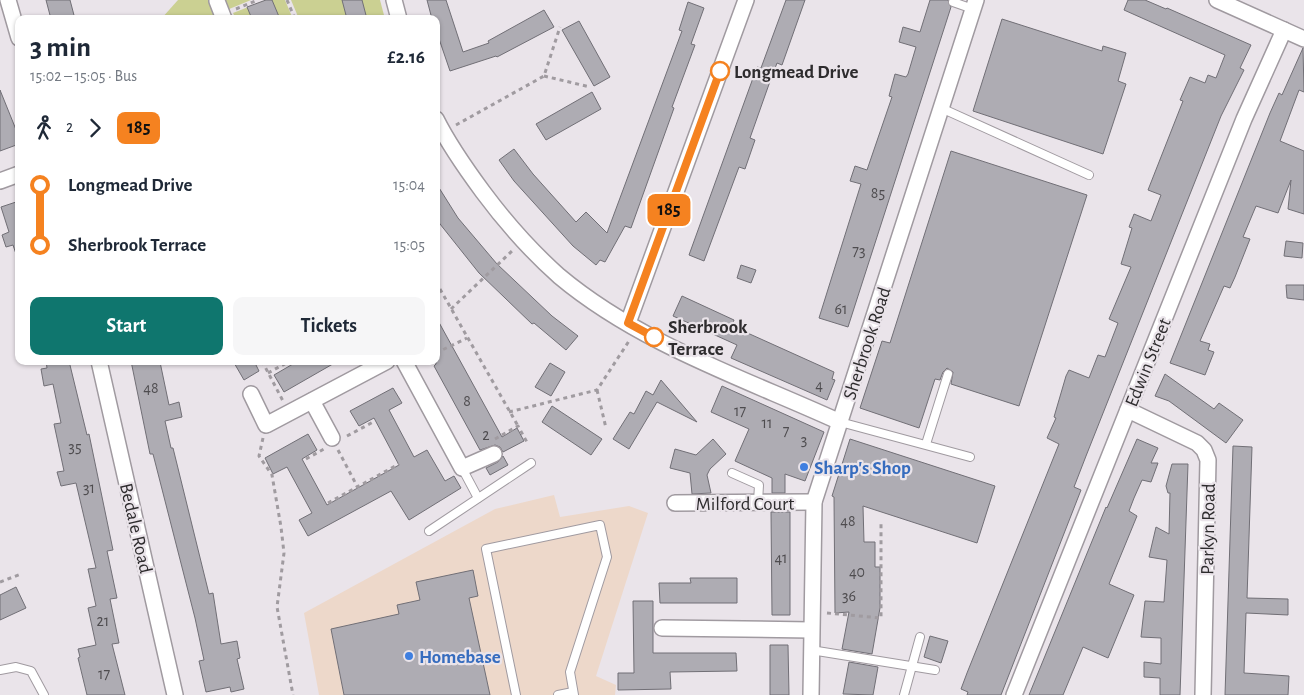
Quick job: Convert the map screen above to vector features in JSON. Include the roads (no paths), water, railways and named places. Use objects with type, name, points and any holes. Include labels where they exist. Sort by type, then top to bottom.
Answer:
[{"type":"street","points":[[8,0],[15,24]]},
{"type":"street","points":[[394,0],[398,15]]},
{"type":"street","points":[[633,325],[746,0]]},
{"type":"street","points":[[1217,0],[1304,40]]},
{"type":"street","points":[[217,1],[227,15]]},
{"type":"street","name":"Sherbrook Road","points":[[811,695],[814,502],[974,5]]},
{"type":"street","name":"Edwin Street","points":[[1014,695],[1244,119],[1284,30]]},
{"type":"street","points":[[440,127],[470,175],[522,241],[560,276],[599,305],[671,346],[840,422]]},
{"type":"street","points":[[0,182],[15,176]]},
{"type":"street","name":"Bedale Road","points":[[100,365],[175,695]]},
{"type":"street","points":[[251,394],[266,425],[380,365]]},
{"type":"street","points":[[406,365],[462,468],[494,454]]},
{"type":"street","points":[[312,401],[332,438]]},
{"type":"street","name":"Parkyn Road","points":[[1128,410],[1197,443],[1204,450],[1208,460],[1203,695]]},
{"type":"street","name":"Milford Court","points":[[675,503],[814,502]]},
{"type":"street","points":[[662,628],[811,630]]},
{"type":"lane","points":[[953,2],[974,5]]},
{"type":"lane","points":[[941,108],[1089,175]]},
{"type":"lane","points":[[926,444],[948,374]]},
{"type":"lane","points":[[840,422],[970,457]]},
{"type":"lane","points":[[428,531],[531,463]]},
{"type":"lane","points":[[462,468],[478,498]]},
{"type":"lane","points":[[732,473],[759,485],[758,502]]},
{"type":"lane","points":[[516,695],[486,549],[600,525],[607,557],[570,672],[574,693],[558,695]]},
{"type":"lane","points":[[904,695],[920,637]]},
{"type":"lane","points":[[811,650],[935,670]]},
{"type":"lane","points":[[0,670],[16,667],[31,671],[44,695]]},
{"type":"place","name":"Longmead Drive","points":[[720,71]]},
{"type":"place","name":"Sherbrook Terrace","points":[[654,337]]},
{"type":"place","name":"Sharp's Shop","points":[[804,467]]},
{"type":"place","name":"Homebase","points":[[409,656]]}]
